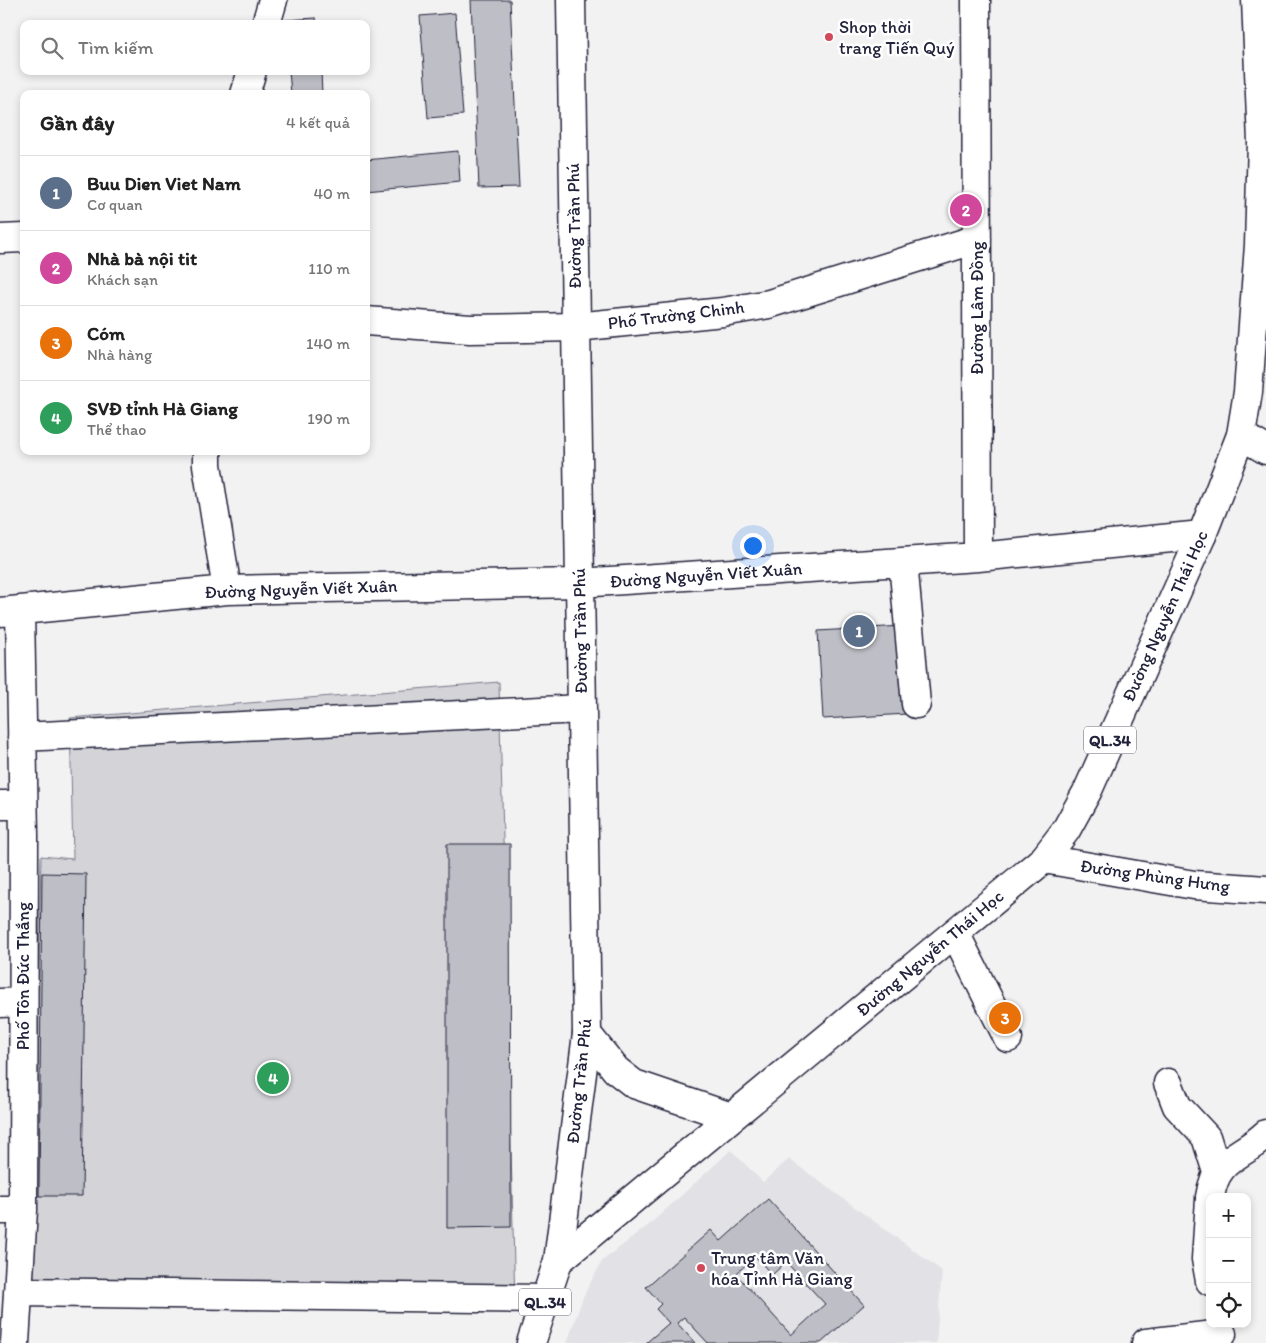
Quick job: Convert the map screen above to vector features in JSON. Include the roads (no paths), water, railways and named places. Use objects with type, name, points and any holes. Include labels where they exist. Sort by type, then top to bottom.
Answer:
[{"type":"main road","points":[[267,20],[273,0]]},
{"type":"main road","name":"Đường Trần Phú","points":[[558,1261],[587,1034],[571,0]]},
{"type":"main road","name":"Đường Lâm Đồng","points":[[976,0],[978,557]]},
{"type":"main road","name":"Đường Nguyễn Thái Học","points":[[558,1261],[1044,859],[1066,830],[1088,790],[1202,535],[1241,435],[1248,392],[1262,245],[1262,142],[1256,0]]},
{"type":"main road","points":[[246,90],[251,75]]},
{"type":"main road","points":[[0,239],[20,238]]},
{"type":"main road","name":"Phố Trường Chinh","points":[[370,321],[470,328],[576,327],[723,312],[769,304],[977,239]]},
{"type":"main road","points":[[1241,435],[1266,450]]},
{"type":"main road","points":[[207,455],[206,465],[227,590]]},
{"type":"main road","name":"Đường Nguyễn Viết Xuân","points":[[10,611],[227,590],[579,583],[978,557],[1202,535]]},
{"type":"main road","points":[[903,562],[916,704]]},
{"type":"main road","name":"Phố Tôn Đức Thắng","points":[[10,611],[22,738],[12,805],[12,1210],[18,1292],[15,1343]]},
{"type":"main road","points":[[22,738],[581,709]]},
{"type":"main road","name":"Đường Phùng Hưng","points":[[1044,859],[1194,885],[1266,890]]},
{"type":"main road","points":[[955,933],[1008,1038]]},
{"type":"main road","points":[[587,1034],[616,1070],[634,1084],[731,1117]]},
{"type":"main road","points":[[1168,1083],[1177,1106],[1206,1137],[1212,1189],[1208,1238]]},
{"type":"main road","points":[[1212,1189],[1229,1160],[1254,1145],[1266,1134]]},
{"type":"main road","name":"QL.34","points":[[531,1343],[558,1261]]},
{"type":"main road","points":[[18,1292],[546,1299]]},
{"type":"main road","points":[[1146,1343],[1223,1334]]},
{"type":"place","name":"Shop thời trang Tiến Quý","points":[[829,37]]},
{"type":"place","name":"Nhà bà nội tit","points":[[966,210]]},
{"type":"place","name":"Buu Dien Viet Nam","points":[[859,631]]},
{"type":"place","name":"Cóm","points":[[1005,1018]]},
{"type":"place","name":"SVĐ tỉnh Hà Giang","points":[[273,1078]]},
{"type":"place","name":"Trung tâm Văn hóa Tỉnh Hà Giang","points":[[701,1268]]}]
